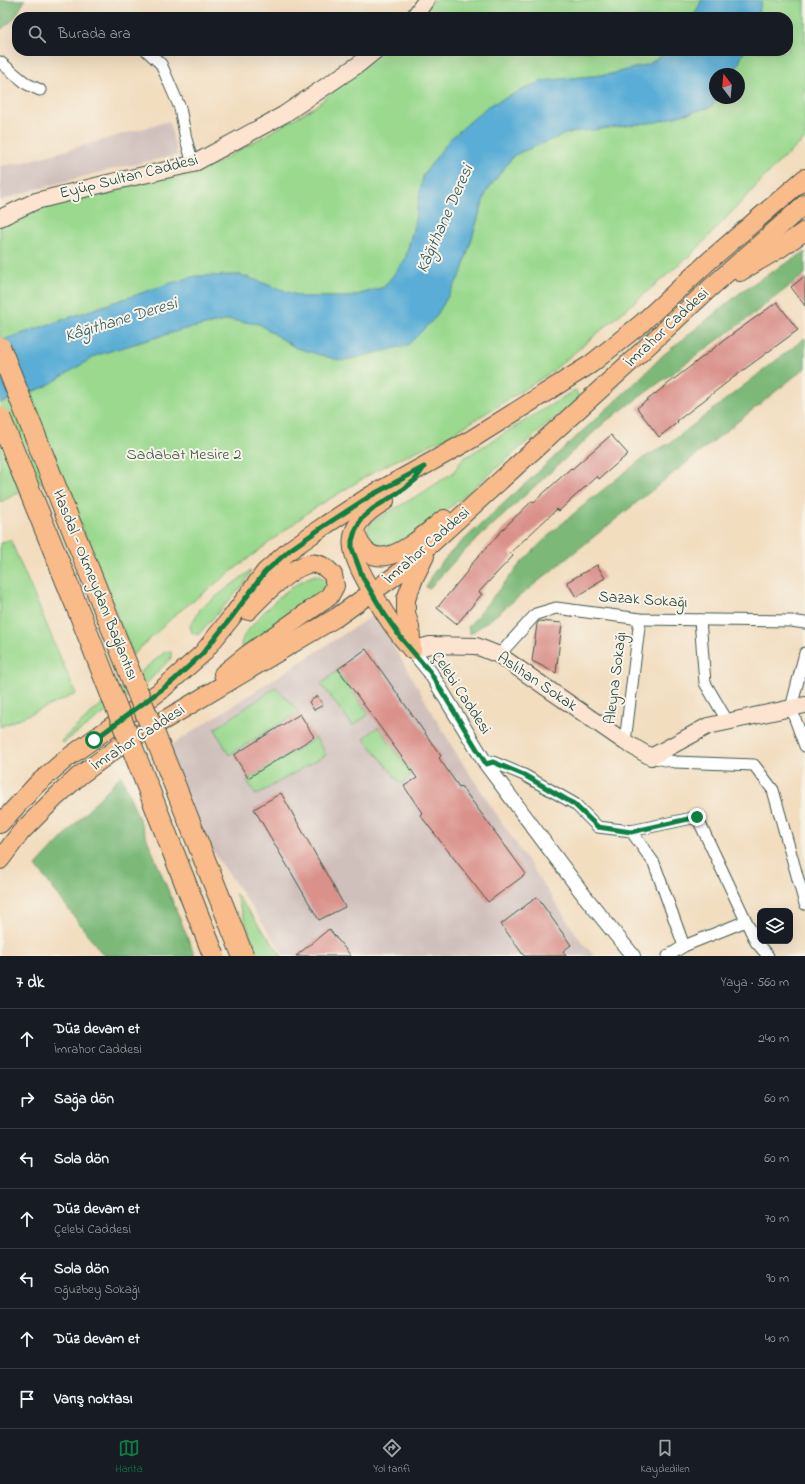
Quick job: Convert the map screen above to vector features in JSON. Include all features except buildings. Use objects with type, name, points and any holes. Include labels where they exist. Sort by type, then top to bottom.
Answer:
[{"type":"highway","name":"Hasdal - Okmeydanı Bağlantısı","points":[[0,348],[243,956]]},
{"type":"highway","name":"Hasdal - Okmeydanı Bağlantısı","points":[[0,418],[81,617],[214,956]]},
{"type":"main road","points":[[418,12],[426,0]]},
{"type":"main road","name":"Eyüp Sultan Caddesi","points":[[0,218],[36,201],[193,164],[283,115],[369,56]]},
{"type":"main road","name":"İmrahor Caddesi","points":[[0,824],[37,784],[66,759],[159,692],[202,654],[265,572],[282,557],[327,524],[370,496],[472,439],[591,364],[642,323],[710,260],[805,178]]},
{"type":"main road","name":"İmrahor Caddesi","points":[[0,860],[21,832],[79,776],[121,745],[330,621],[373,593],[399,573],[710,288],[805,204]]},
{"type":"main road","points":[[710,288],[757,263],[805,231]]},
{"type":"main road","points":[[412,650],[385,615],[363,578],[355,560],[352,549],[352,541],[361,519],[367,513],[415,480],[424,467]]},
{"type":"main road","points":[[355,531],[361,546],[366,552],[373,556],[387,557],[411,545],[453,512],[491,489]]},
{"type":"main road","points":[[412,650],[410,627],[406,613],[406,599],[415,576],[430,546]]},
{"type":"main road","points":[[200,698],[232,667],[329,597],[335,586],[333,575],[324,566],[309,564],[300,567],[266,592],[240,619],[202,654]]},
{"type":"main road","name":"Aslıhan Sokak","points":[[412,650],[430,645],[476,646],[499,655],[625,742],[650,757]]},
{"type":"main road","points":[[650,757],[708,726],[798,706]]},
{"type":"main road","points":[[0,851],[21,832]]},
{"type":"street","points":[[153,56],[162,64],[180,108],[193,164]]},
{"type":"street","points":[[0,62],[27,84],[40,90]]},
{"type":"street","name":"Sazak Sokağı","points":[[499,655],[536,614],[556,608],[640,619],[805,623]]},
{"type":"street","name":"Aleyna Sokağı","points":[[625,742],[640,619]]},
{"type":"street","points":[[700,620],[705,683],[728,722]]},
{"type":"street","name":"Çelebi Caddesi","points":[[412,650],[422,671],[483,766],[547,861],[624,956]]},
{"type":"street","points":[[805,653],[798,706],[805,746]]},
{"type":"street","points":[[650,757],[674,762],[754,765],[773,790],[805,904]]},
{"type":"street","points":[[483,766],[493,762],[524,775],[574,804],[598,827],[631,832],[697,817],[756,942],[768,956]]},
{"type":"street","name":"Çelebi Caddesi","points":[[483,766],[633,956]]},
{"type":"street","points":[[631,832],[654,864],[684,946]]},
{"type":"street","points":[[668,956],[684,946],[746,921]]},
{"type":"shaded area","points":[[169,121],[177,155],[104,171],[19,194],[0,201],[0,166],[25,162]]},
{"type":"shaded area","points":[[375,614],[457,755],[579,938],[594,956],[285,956],[208,844],[167,748]]},
{"type":"green space","points":[[0,0],[25,0],[18,12],[12,12],[12,21],[0,30]]},
{"type":"green space","points":[[429,0],[702,0],[696,12],[421,12]]},
{"type":"green space","name":"Sadabat Mesire 2","points":[[762,0],[805,0],[805,139],[779,162],[693,253],[549,374],[449,436],[382,467],[310,511],[176,614],[133,655],[60,473],[0,502],[0,403],[45,387],[97,355],[181,330],[229,320],[259,324],[296,348],[435,318],[461,274],[486,192],[514,155],[568,133],[656,122],[711,107],[713,104],[745,104],[745,68],[737,68],[742,56],[793,56],[793,12],[758,12]]},
{"type":"green space","points":[[374,56],[661,56],[649,64],[612,74],[542,81],[414,225],[405,260],[385,287],[350,297],[302,297],[241,275],[196,276],[168,284],[0,341],[0,222],[28,212],[215,164],[316,106]]},
{"type":"green space","points":[[805,252],[805,274],[747,319],[605,422],[459,556],[429,589],[426,587],[442,562],[454,549],[636,382],[662,356],[745,289]]},
{"type":"green space","points":[[805,338],[805,368],[491,619],[470,634],[468,627],[520,564],[551,533],[643,458],[670,443]]},
{"type":"green space","points":[[575,390],[578,394],[578,398],[457,502],[393,549],[372,546],[368,535],[370,523],[422,493],[454,472],[461,460]]},
{"type":"green space","points":[[10,539],[76,694],[0,727],[0,544]]},
{"type":"green space","points":[[250,571],[251,572],[244,584],[198,635],[192,633],[190,626],[201,608]]},
{"type":"green space","points":[[315,575],[324,579],[329,586],[244,650],[241,643],[250,627],[268,608],[297,583]]},
{"type":"green space","points":[[166,651],[171,652],[171,658],[148,682],[63,743],[61,741],[97,708]]},
{"type":"green space","points":[[337,671],[369,714],[353,726],[321,684]]},
{"type":"green space","points":[[276,687],[299,712],[229,755],[215,729]]},
{"type":"green space","points":[[378,727],[412,774],[401,784],[364,738]]},
{"type":"green space","points":[[316,738],[326,755],[256,795],[247,780]]},
{"type":"green space","points":[[121,775],[195,956],[104,956],[36,866]]},
{"type":"green space","points":[[235,893],[282,956],[258,956]]},
{"type":"water","points":[[702,0],[762,0],[758,12],[696,12]]},
{"type":"water","name":"Kâğıthane Deresi","points":[[661,56],[742,56],[737,68],[709,68],[709,104],[713,104],[711,107],[656,122],[568,133],[514,155],[486,192],[461,274],[435,318],[408,345],[342,361],[296,348],[259,324],[229,320],[181,330],[97,355],[45,387],[0,403],[0,341],[168,284],[196,276],[241,275],[302,297],[350,297],[384,287],[405,260],[414,225],[423,175],[450,139],[488,106],[542,81],[612,74],[649,64]]},
{"type":"route","points":[[94,740],[173,681],[202,654],[265,572],[291,549],[370,496],[424,467],[415,480],[391,498],[367,513],[361,519],[355,531],[352,541],[352,549],[359,570],[385,615],[401,638],[430,672],[486,764],[493,762],[524,775],[574,804],[598,827],[631,832],[697,817]]}]
